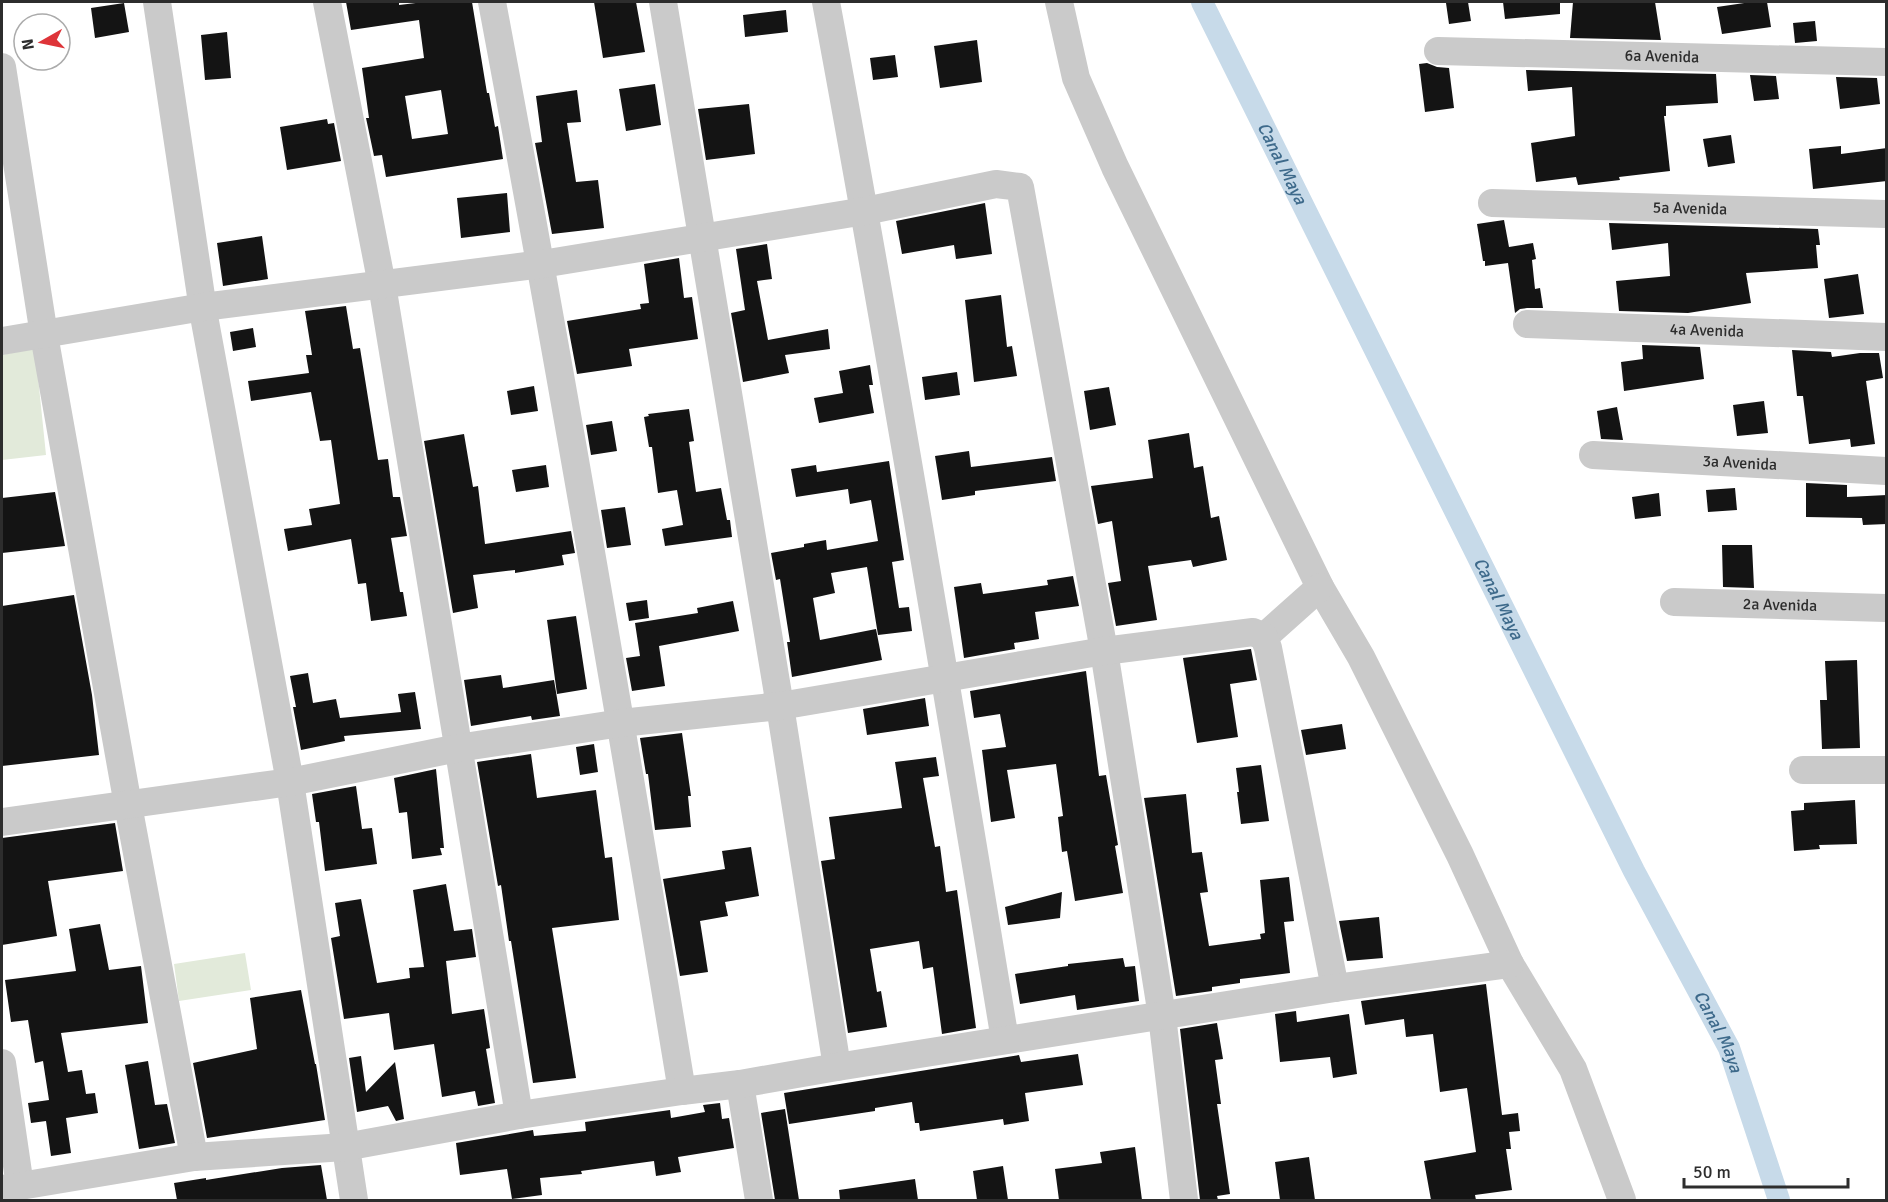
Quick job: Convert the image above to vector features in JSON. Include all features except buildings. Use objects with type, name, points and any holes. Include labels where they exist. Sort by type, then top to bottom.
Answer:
[{"type":"street","points":[[157,2],[202,307],[290,782],[354,1200]]},
{"type":"street","points":[[327,2],[382,285],[519,1115]]},
{"type":"street","points":[[492,2],[542,264],[682,1091]]},
{"type":"street","points":[[663,2],[780,706],[837,1066]]},
{"type":"street","points":[[826,2],[865,211],[946,679],[1005,1040]]},
{"type":"street","points":[[1059,2],[1077,78],[1111,157],[1320,587],[1362,657],[1460,855],[1510,964],[1574,1069],[1622,1200]]},
{"type":"street","name":"6a Avenida","points":[[1438,51],[1887,62]]},
{"type":"street","points":[[2,67],[44,335],[194,1157]]},
{"type":"street","points":[[2,341],[202,307],[542,264],[865,211],[996,184],[1020,187],[1104,651],[1162,1016],[1184,1200]]},
{"type":"street","name":"5a Avenida","points":[[1492,203],[1887,214]]},
{"type":"street","name":"4a Avenida","points":[[1527,324],[1887,337]]},
{"type":"street","name":"3a Avenida","points":[[1593,455],[1887,471]]},
{"type":"street","points":[[1264,637],[1320,587]]},
{"type":"street","name":"2a Avenida","points":[[1674,602],[1887,608]]},
{"type":"street","points":[[2,822],[290,782],[458,748],[621,723],[780,706],[1104,651],[1253,632],[1264,637],[1268,648],[1335,988]]},
{"type":"street","points":[[1803,770],[1887,770]]},
{"type":"street","points":[[2,1063],[11,1188],[194,1157],[345,1147],[519,1115],[740,1084],[837,1066],[1335,988],[1510,964]]},
{"type":"street","points":[[740,1084],[759,1200]]},
{"type":"green space","points":[[35,348],[46,455],[2,460],[2,355]]},
{"type":"green space","points":[[245,953],[251,990],[179,1001],[174,964]]},
{"type":"waterway","name":"Canal Maya","points":[[1202,2],[1634,871],[1729,1048],[1779,1200]]}]
